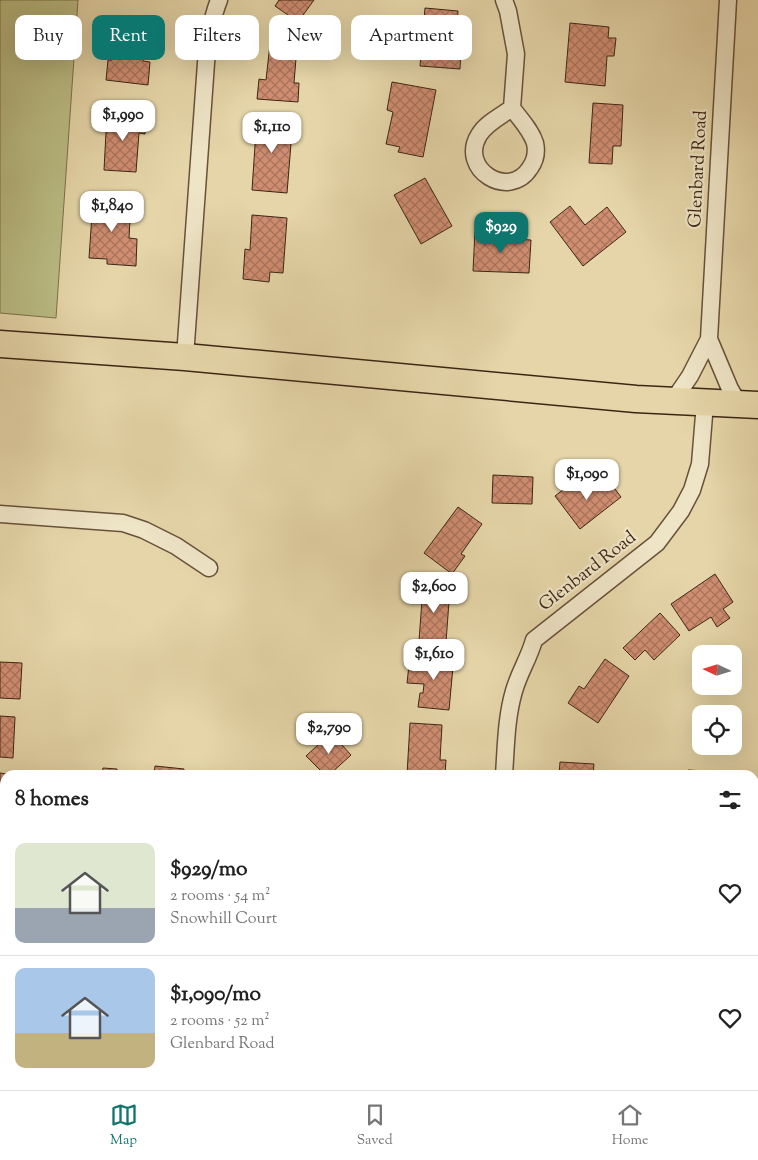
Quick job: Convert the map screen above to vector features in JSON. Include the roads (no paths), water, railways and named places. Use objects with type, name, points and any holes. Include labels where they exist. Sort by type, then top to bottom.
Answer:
[{"type":"main road","points":[[0,344],[185,357],[636,399],[748,405]]},
{"type":"street","points":[[185,357],[206,63],[209,33],[220,0]]},
{"type":"street","points":[[504,0],[508,11],[516,54],[512,108],[531,134],[535,143],[536,153],[534,163],[528,172],[510,182],[500,182],[482,172],[474,153],[475,143],[479,134],[486,126],[512,108]]},
{"type":"street","name":"Glenbard Road","points":[[728,0],[710,339],[730,389],[748,405]]},
{"type":"street","name":"Glenbard Road","points":[[673,401],[690,376],[710,339]]},
{"type":"street","name":"Glenbard Road","points":[[504,770],[508,714],[515,688],[534,640],[657,544],[681,511],[692,490],[700,464],[705,403]]},
{"type":"street","points":[[0,514],[123,524],[144,530],[176,546],[209,568]]}]
